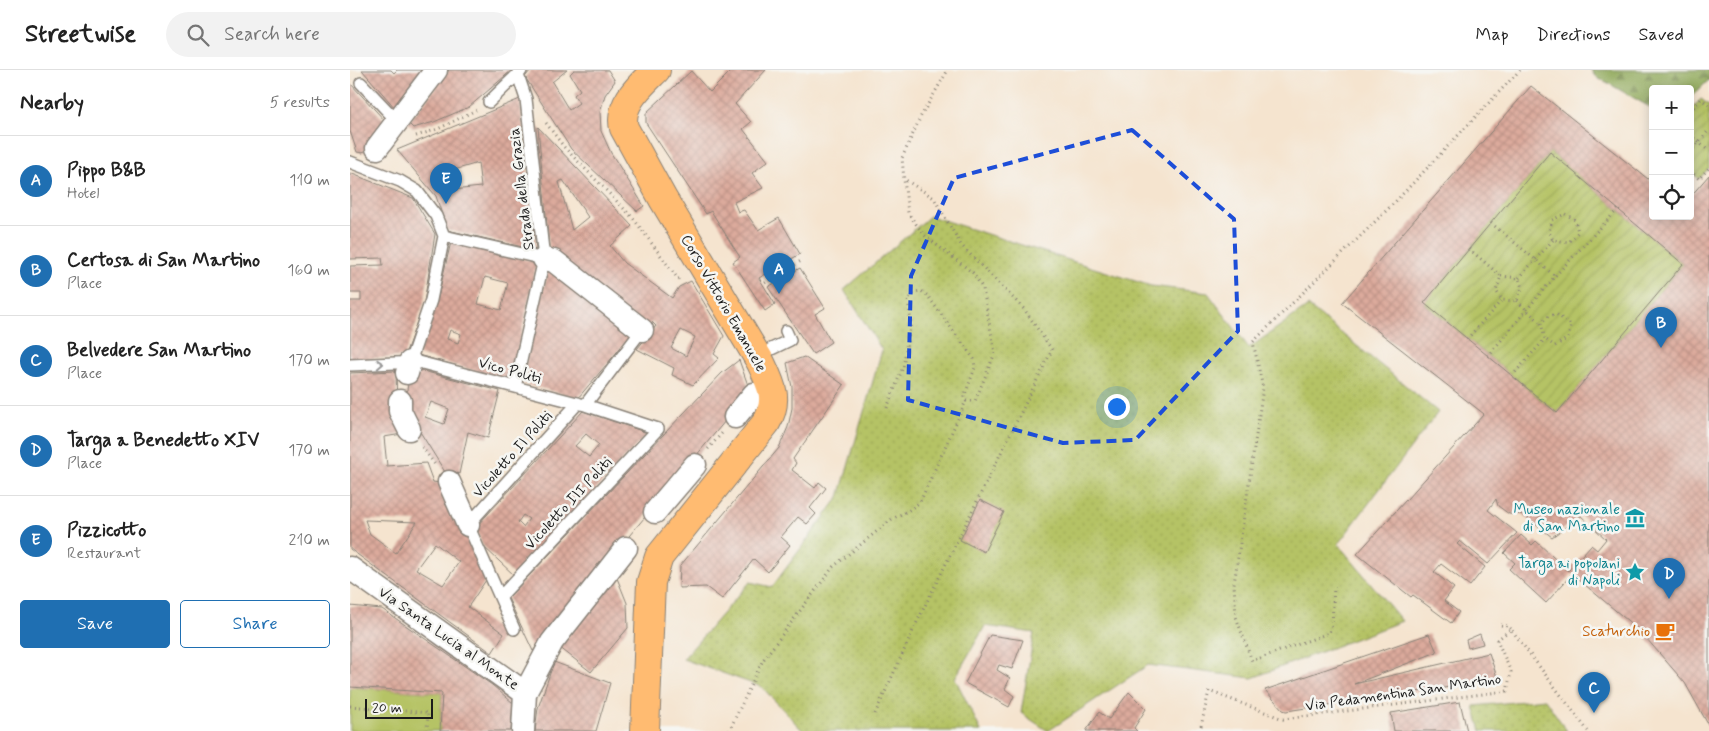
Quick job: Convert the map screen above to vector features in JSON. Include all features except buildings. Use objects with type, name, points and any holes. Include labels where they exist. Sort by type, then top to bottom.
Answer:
[{"type":"main road","name":"Corso Vittorio Emanuele","points":[[645,731],[649,605],[653,569],[658,557],[760,431],[772,412],[773,393],[757,356],[663,199],[624,128],[623,118],[626,106],[636,91],[656,70]]},
{"type":"street","points":[[377,148],[401,130],[436,70]]},
{"type":"street","points":[[544,259],[554,261],[642,330]]},
{"type":"street","points":[[735,417],[754,394]]},
{"type":"street","points":[[400,401],[400,411],[409,429]]},
{"type":"street","points":[[655,512],[694,465]]},
{"type":"street","points":[[449,482],[468,525]]},
{"type":"street","name":"Via Santa Lucia al Monte","points":[[350,568],[525,693],[552,642],[626,548]]},
{"type":"street","points":[[523,731],[525,693]]},
{"type":"lane","points":[[489,102],[520,72]]},
{"type":"lane","name":"Strada della Grazia","points":[[515,387],[544,259],[526,99],[520,72]]},
{"type":"lane","points":[[361,83],[401,130]]},
{"type":"lane","points":[[354,163],[377,148]]},
{"type":"lane","points":[[354,163],[400,181],[417,191],[436,216],[444,236],[432,300],[408,367]]},
{"type":"lane","points":[[444,236],[544,259]]},
{"type":"lane","name":"Vicoletto II Politi","points":[[468,525],[581,404],[642,330]]},
{"type":"lane","points":[[757,356],[790,340],[786,331]]},
{"type":"lane","name":"Vico Politi","points":[[350,366],[444,368],[581,404],[658,429]]},
{"type":"lane","name":"Vicoletto III Politi","points":[[500,597],[658,429]]},
{"type":"lane","points":[[468,525],[514,629]]},
{"type":"path","points":[[948,70],[921,116],[902,158],[908,213],[924,235],[973,274],[983,289],[995,353],[975,401],[966,401]]},
{"type":"path","points":[[1334,586],[1332,625],[1329,633],[1252,660],[1236,616],[1234,584],[1263,388],[1253,342],[1395,202],[1520,70]]},
{"type":"path","points":[[1694,107],[1701,99],[1709,105]]},
{"type":"path","points":[[401,130],[461,119],[489,102]]},
{"type":"path","points":[[543,117],[564,147],[633,218],[678,279],[683,277],[678,269]]},
{"type":"path","points":[[1694,148],[1709,130]]},
{"type":"path","points":[[1694,138],[1709,151]]},
{"type":"path","points":[[1694,175],[1699,179],[1709,168]]},
{"type":"path","points":[[875,714],[917,622],[1052,350],[1024,309],[961,245],[934,198],[904,180]]},
{"type":"path","points":[[1488,356],[1556,276],[1618,209]]},
{"type":"path","points":[[1565,214],[1575,220],[1578,232],[1569,242],[1553,240],[1549,232],[1552,220],[1565,214]]},
{"type":"path","points":[[1491,223],[1537,258],[1556,276]]},
{"type":"path","points":[[1518,278],[1553,240]]},
{"type":"path","points":[[1469,249],[1501,276],[1518,278]]},
{"type":"path","points":[[765,283],[801,261]]},
{"type":"path","points":[[1501,276],[1496,291],[1502,300]]},
{"type":"path","points":[[1517,301],[1522,288],[1518,278]]},
{"type":"path","points":[[729,731],[764,660],[833,567],[892,519],[911,510],[920,502],[966,401],[964,397],[975,368],[974,359],[927,294],[918,291],[912,293],[908,299],[911,323],[904,367],[887,408]]},
{"type":"path","points":[[1502,300],[1517,301],[1527,309],[1542,323],[1544,339],[1554,346],[1568,338],[1571,325],[1556,314],[1548,317],[1542,323]]},
{"type":"path","points":[[1467,339],[1502,300]]},
{"type":"path","points":[[1512,376],[1544,339]]},
{"type":"path","points":[[694,465],[735,417]]},
{"type":"path","points":[[409,429],[449,482]]},
{"type":"path","points":[[1500,625],[1508,626],[1512,629],[1588,731]]},
{"type":"path","name":"Via Pedamentina San Martino","points":[[1200,731],[1208,691],[1283,720],[1507,690],[1511,672],[1497,640],[1512,629]]},
{"type":"path","points":[[350,706],[428,713],[427,731]]},
{"type":"highlighted area","points":[[1132,130],[1234,219],[1238,331],[1135,440],[1063,443],[908,400],[911,276],[954,178]]},
{"type":"green space","points":[[1591,70],[1709,70],[1709,80],[1694,94],[1694,85],[1649,85],[1649,107],[1594,75]]},
{"type":"green space","points":[[1701,99],[1709,105],[1709,168],[1699,179],[1694,175],[1694,107]]},
{"type":"green space","points":[[1550,152],[1683,264],[1557,413],[1424,303]]},
{"type":"green space","points":[[930,216],[1151,286],[1208,293],[1249,348],[1308,306],[1438,412],[1338,544],[1402,621],[1252,678],[1148,665],[1048,731],[1021,713],[1034,633],[985,626],[955,678],[981,731],[803,731],[762,687],[683,659],[750,582],[772,587],[839,497],[882,350],[844,290]]},
{"type":"green space","points":[[350,687],[442,693],[440,731],[350,731]]},
{"type":"green space","points":[[1545,699],[1567,731],[1481,731],[1474,706]]},
{"type":"place","name":"Pizzicotto","points":[[446,204]]},
{"type":"place","name":"Pippo B&B","points":[[779,294]]},
{"type":"place","name":"Certosa di San Martino","points":[[1661,348]]},
{"type":"place","name":"Museo nazionale di San Martino","points":[[1635,518]]},
{"type":"place","name":"Targa ai popolani di Napoli","points":[[1635,572]]},
{"type":"place","name":"Targa a Benedetto XIV","points":[[1669,599]]},
{"type":"place","name":"Scaturchio","points":[[1665,631]]},
{"type":"place","name":"Belvedere San Martino","points":[[1594,713]]}]
